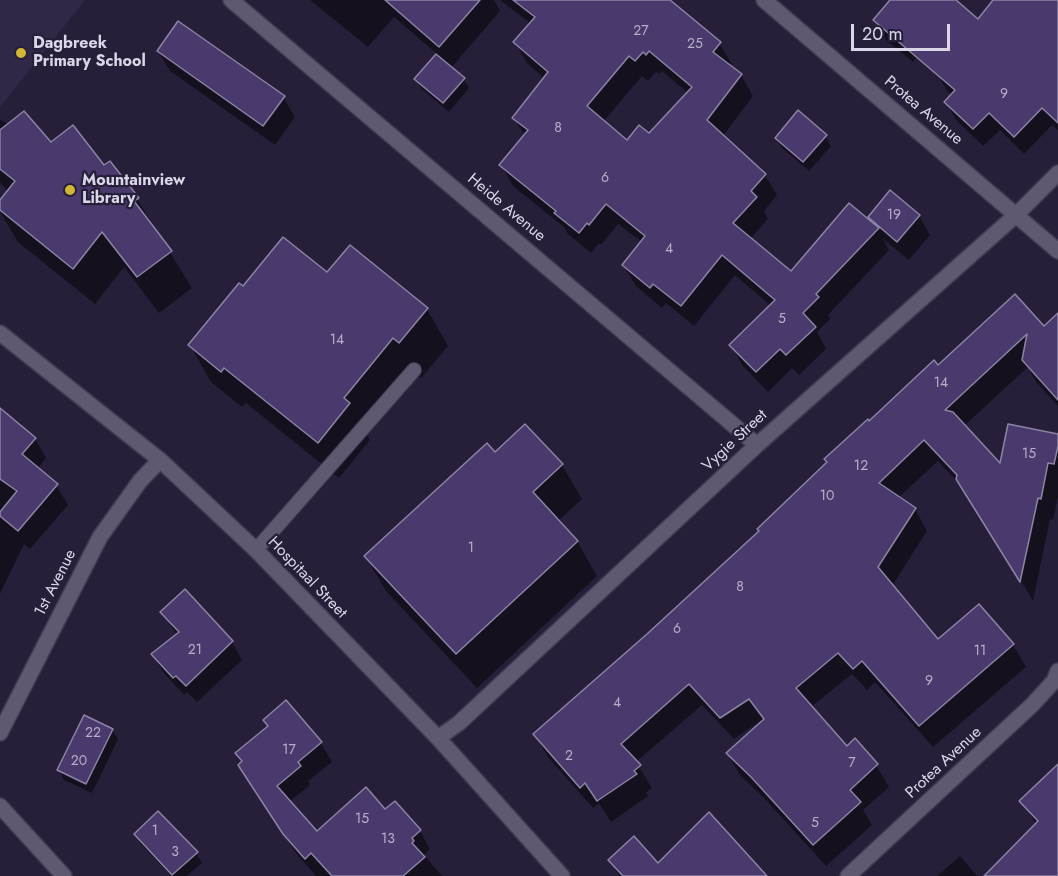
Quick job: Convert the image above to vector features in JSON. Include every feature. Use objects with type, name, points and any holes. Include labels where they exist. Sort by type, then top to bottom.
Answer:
[{"type":"street","name":"Heide Avenue","points":[[231,0],[757,445]]},
{"type":"street","name":"Protea Avenue","points":[[764,0],[1058,251]]},
{"type":"street","name":"Vygie Street","points":[[438,738],[459,723],[757,445],[1016,214],[1058,173]]},
{"type":"street","name":"Hospitaal Street","points":[[0,333],[160,460],[256,550],[438,738],[562,876]]},
{"type":"street","name":"1st Avenue","points":[[0,733],[100,537],[140,482],[160,460]]},
{"type":"street","name":"Protea Avenue","points":[[848,876],[1032,705],[1054,681],[1058,671]]},
{"type":"street","points":[[0,806],[64,876]]},
{"type":"lane","points":[[256,550],[414,370]]},
{"type":"shaded area","name":"Dagbreek Primary School","points":[[0,0],[85,0],[0,107]]},
{"type":"building","points":[[385,0],[480,0],[439,47]]},
{"type":"building","points":[[513,0],[670,0],[721,42],[713,52],[742,74],[707,120],[766,174],[751,191],[757,197],[733,223],[791,271],[849,203],[879,228],[816,294],[819,297],[803,313],[816,327],[786,355],[780,349],[756,372],[729,345],[775,300],[722,255],[681,306],[653,284],[650,288],[622,265],[645,236],[606,204],[589,225],[587,223],[579,233],[554,213],[556,211],[499,165],[528,130],[512,118],[548,72],[513,42],[535,17]],"holes":[[[649,51],[692,87],[649,133],[639,125],[627,140],[587,106],[629,56],[635,61],[643,52],[646,55]]]},
{"type":"building","points":[[890,0],[956,0],[978,19],[993,0],[1058,0],[1058,123],[1042,108],[1014,137],[989,113],[973,129],[944,102],[955,90],[873,20]]},
{"type":"building","points":[[178,21],[285,96],[263,126],[157,51]]},
{"type":"building","points":[[436,54],[465,78],[443,103],[414,79]]},
{"type":"building","points":[[798,110],[827,135],[803,162],[775,138]]},
{"type":"building","name":"Mountainview Library","points":[[24,111],[51,142],[73,125],[104,165],[110,161],[139,198],[134,201],[172,251],[137,277],[102,232],[73,269],[0,210],[0,200],[15,181],[0,169],[0,130]]},
{"type":"building","points":[[890,190],[920,215],[897,242],[868,217]]},
{"type":"building","points":[[283,237],[327,272],[350,245],[428,308],[399,343],[393,338],[344,398],[350,403],[318,443],[224,368],[221,372],[188,345],[239,283],[243,286]]},
{"type":"building","points":[[1015,294],[1044,326],[1058,313],[1058,400],[1022,360],[1027,334],[945,410],[953,412],[1000,463],[1008,424],[1058,434],[1054,464],[1048,463],[1020,582],[956,479],[957,475],[924,440],[879,483],[916,508],[878,567],[938,639],[979,604],[1014,644],[919,726],[862,661],[853,669],[838,653],[796,688],[847,746],[855,738],[878,764],[850,790],[861,802],[813,845],[726,753],[764,719],[749,699],[720,718],[689,684],[621,744],[641,765],[634,771],[637,774],[597,801],[585,783],[580,788],[533,734],[759,531],[757,529],[827,462],[824,459],[868,419],[869,421],[934,360],[938,365]]},
{"type":"building","points":[[0,408],[36,438],[22,454],[58,484],[18,531],[0,516],[0,512],[17,491],[0,479]]},
{"type":"building","points":[[525,424],[563,464],[533,492],[578,541],[456,654],[364,556],[487,443],[495,452]]},
{"type":"building","points":[[185,589],[233,641],[186,686],[176,676],[173,678],[151,654],[179,632],[160,612]]},
{"type":"building","points":[[286,700],[322,742],[298,762],[301,766],[277,786],[317,831],[366,787],[385,809],[395,801],[421,830],[412,838],[414,841],[412,843],[425,857],[403,876],[332,876],[311,853],[305,859],[283,834],[238,765],[242,761],[235,753],[268,726],[263,720]]},
{"type":"building","points":[[84,715],[113,729],[86,784],[57,770]]},
{"type":"building","points":[[1058,764],[1058,876],[984,876],[1038,821],[1019,801]]},
{"type":"building","points":[[158,811],[198,852],[172,875],[134,834]]},
{"type":"building","points":[[709,812],[767,876],[623,876],[608,860],[634,836],[658,863]]},
{"type":"place","name":"Dagbreek Primary School","points":[[21,53]]},
{"type":"place","name":"Mountainview Library","points":[[70,190]]}]
